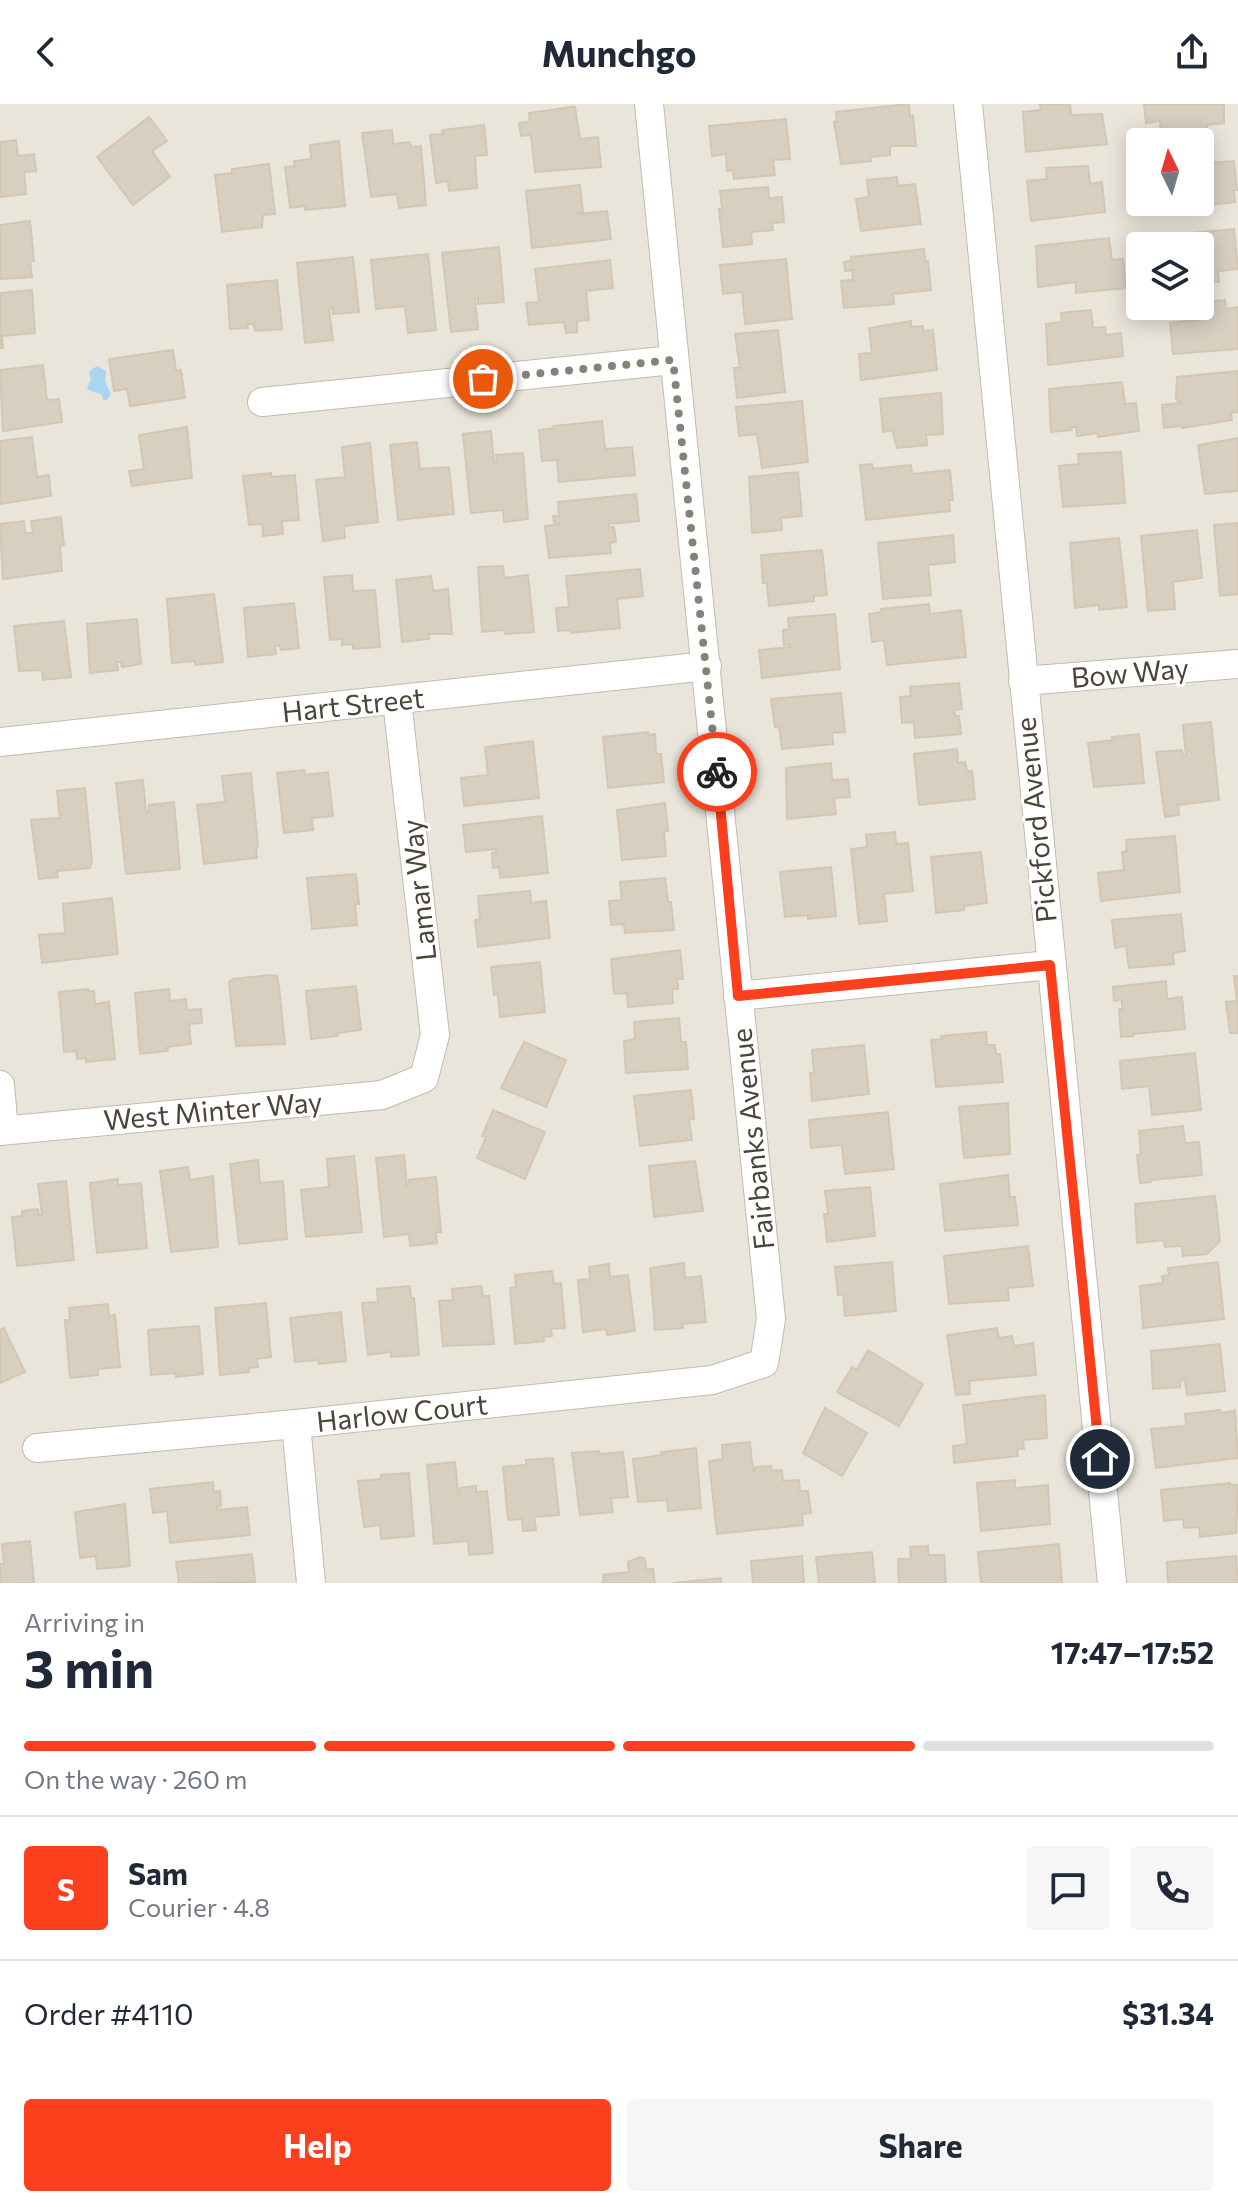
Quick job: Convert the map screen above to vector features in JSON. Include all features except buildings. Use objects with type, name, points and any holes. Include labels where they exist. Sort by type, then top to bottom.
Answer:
[{"type":"street","name":"Fairbanks Avenue","points":[[649,104],[771,1319],[764,1363]]},
{"type":"street","name":"Pickford Avenue","points":[[968,104],[1112,1583]]},
{"type":"street","points":[[262,402],[673,360]]},
{"type":"street","name":"Bow Way","points":[[1023,681],[1238,664]]},
{"type":"street","name":"Hart Street","points":[[0,742],[707,666]]},
{"type":"street","name":"Lamar Way","points":[[397,701],[435,1035],[424,1078]]},
{"type":"street","points":[[738,996],[1050,965]]},
{"type":"street","name":"West Minter Way","points":[[2,1131],[382,1095],[424,1078]]},
{"type":"street","points":[[0,1085],[2,1131]]},
{"type":"street","name":"Harlow Court","points":[[37,1448],[712,1380],[764,1363]]},
{"type":"street","points":[[296,1424],[311,1583]]},
{"type":"shaded area","points":[[0,104],[1238,104],[1238,1583],[0,1583]]},
{"type":"water","points":[[97,366],[106,371],[105,381],[111,394],[107,400],[87,389],[91,379],[89,372]]},
{"type":"way so far","points":[[483,379],[673,360],[717,772]]},
{"type":"route","points":[[717,772],[738,996],[1050,965],[1100,1459]]}]
